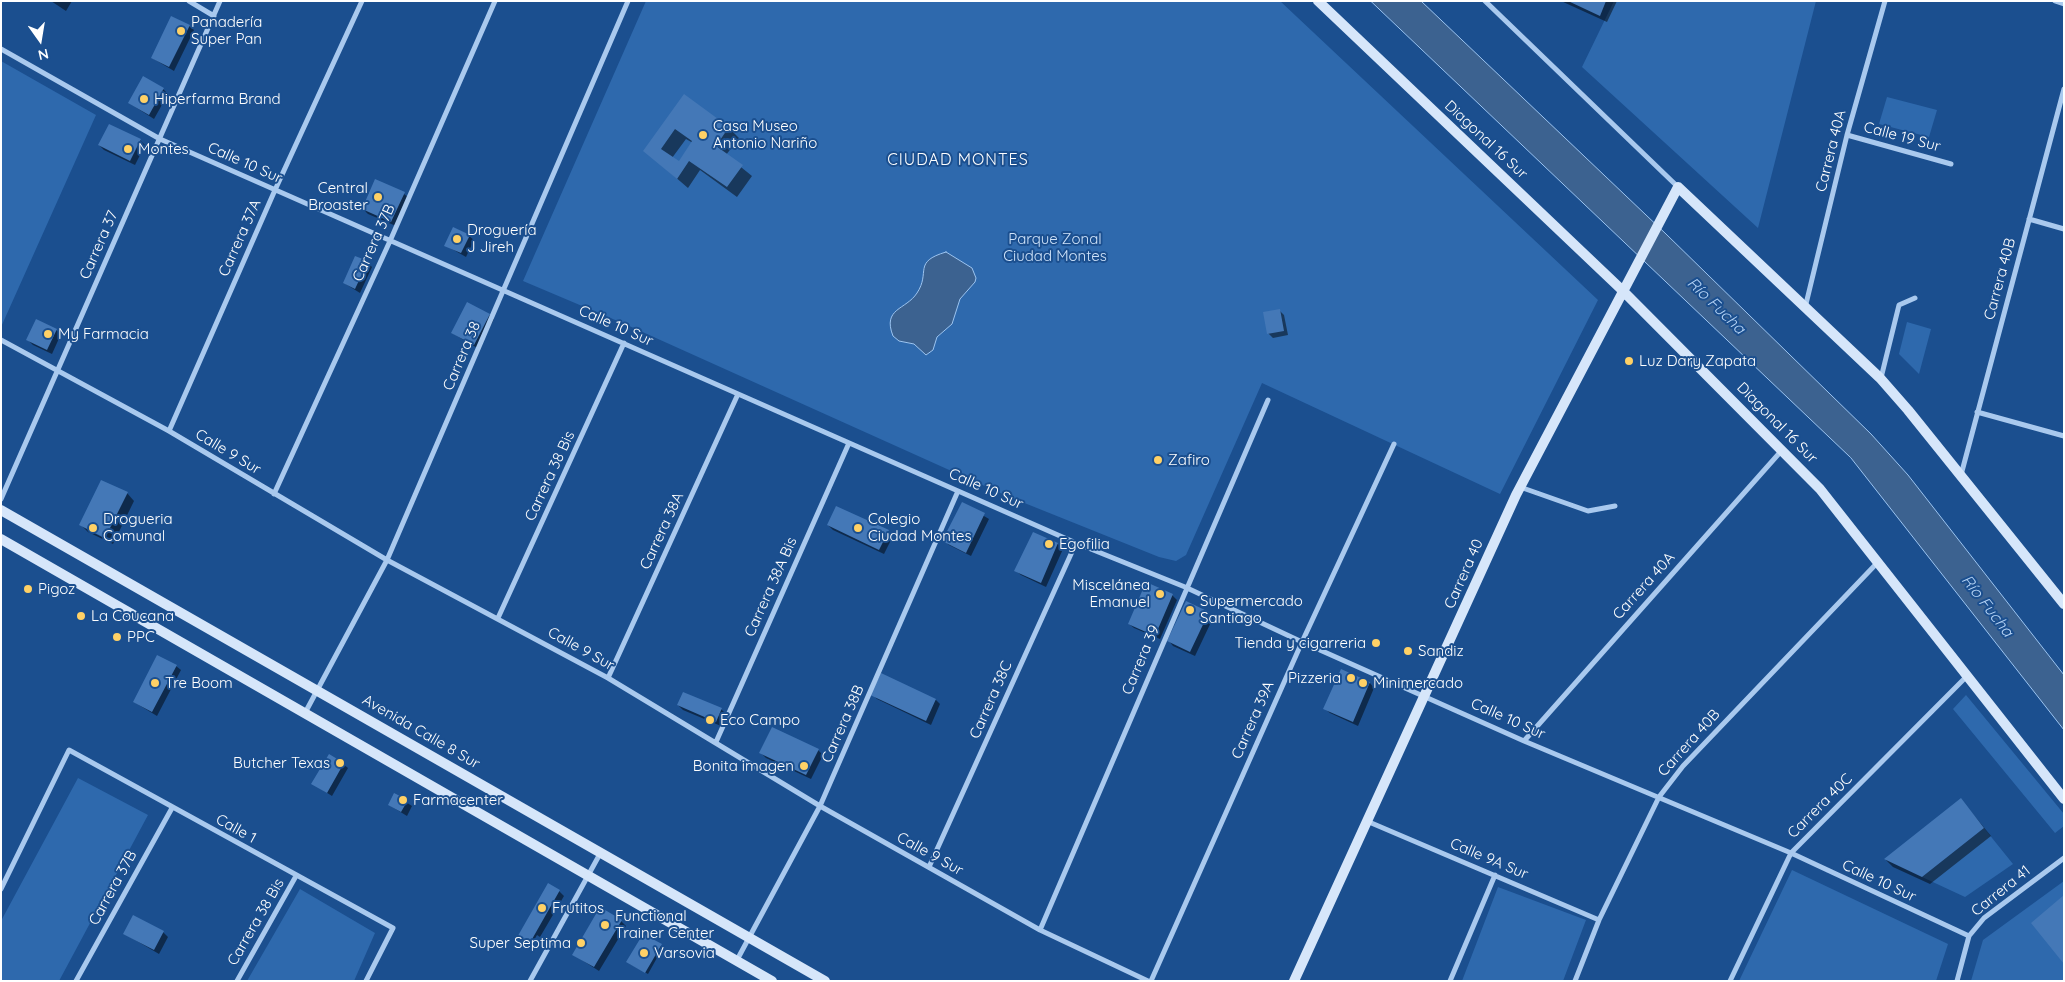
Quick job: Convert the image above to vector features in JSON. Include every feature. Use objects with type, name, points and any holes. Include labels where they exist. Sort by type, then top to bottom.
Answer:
[{"type":"street","points":[[189,1],[214,16]]},
{"type":"street","name":"Carrera 37","points":[[1,498],[220,1]]},
{"type":"street","name":"Carrera 37A","points":[[169,430],[275,190],[362,1]]},
{"type":"street","name":"Carrera 37B","points":[[274,494],[390,241],[495,1]]},
{"type":"street","name":"Carrera 38","points":[[305,713],[387,560],[628,1]]},
{"type":"street","name":"Diagonal 16 Sur","points":[[1318,1],[1622,290],[1820,488],[2064,799]]},
{"type":"street","points":[[1485,1],[1880,378],[1961,475],[2064,604]]},
{"type":"street","name":"Carrera 40A","points":[[1805,308],[1847,136],[1886,1]]},
{"type":"street","points":[[2055,1],[2064,4]]},
{"type":"street","name":"Calle 10 Sur","points":[[1,49],[160,140],[1076,543],[1185,588],[1524,740],[1791,853],[1969,936]]},
{"type":"street","name":"Carrera 40B","points":[[1961,475],[2064,88]]},
{"type":"street","name":"Calle 19 Sur","points":[[1847,136],[1951,164]]},
{"type":"street","name":"Carrera 40","points":[[1294,981],[1369,822],[1520,487],[1658,220],[1678,187]]},
{"type":"street","points":[[2029,219],[2064,230]]},
{"type":"street","points":[[1880,378],[1899,304],[1915,298]]},
{"type":"street","name":"Calle 9 Sur","points":[[1,340],[169,430],[387,560],[608,678],[820,806],[1040,930],[1149,981]]},
{"type":"street","name":"Carrera 38 Bis","points":[[498,618],[624,343]]},
{"type":"street","name":"Carrera 38A","points":[[608,678],[738,394]]},
{"type":"street","name":"Carrera 39","points":[[1040,930],[1185,588],[1268,400]]},
{"type":"street","points":[[1977,412],[2064,436]]},
{"type":"street","name":"Carrera 38A Bis","points":[[716,742],[849,443]]},
{"type":"street","name":"Carrera 39A","points":[[1149,981],[1302,642],[1394,444]]},
{"type":"street","name":"Carrera 40A","points":[[1524,740],[1783,449]]},
{"type":"street","points":[[1520,487],[1588,511],[1615,506]]},
{"type":"street","name":"Carrera 38B","points":[[737,960],[820,806],[958,490]]},
{"type":"street","name":"Avenida Calle 8 Sur","points":[[1,510],[825,981]]},
{"type":"street","points":[[1,539],[772,981]]},
{"type":"street","name":"Carrera 38C","points":[[929,867],[1076,543]]},
{"type":"street","name":"Carrera 40B","points":[[1576,981],[1600,920],[1659,797],[1682,766],[1878,562]]},
{"type":"street","name":"Carrera 40C","points":[[1730,981],[1791,853],[1967,676]]},
{"type":"street","name":"Calle 1","points":[[1,889],[69,750],[393,928],[366,981]]},
{"type":"street","name":"Carrera 37B","points":[[76,981],[172,808]]},
{"type":"street","name":"Calle 9A Sur","points":[[1369,822],[1600,920]]},
{"type":"street","points":[[530,981],[601,852]]},
{"type":"street","name":"Carrera 41","points":[[1957,981],[1969,936],[1984,918],[2064,858]]},
{"type":"street","points":[[1450,981],[1495,875]]},
{"type":"street","name":"Carrera 38 Bis","points":[[237,981],[296,876]]},
{"type":"green space","name":"Parque Zonal Ciudad Montes","points":[[646,1],[1280,1],[1598,300],[1500,494],[1262,383],[1186,555],[1176,561],[1159,557],[1007,496],[627,325],[523,281]]},
{"type":"green space","points":[[1614,1],[1816,1],[1758,228],[1582,67]]},
{"type":"green space","points":[[1,61],[96,115],[1,327]]},
{"type":"green space","points":[[1887,97],[1937,110],[1929,137],[1879,124]]},
{"type":"green space","points":[[1907,322],[1931,329],[1919,374],[1899,354]]},
{"type":"green space","points":[[1966,695],[2064,814],[2064,826],[2055,833],[1953,709]]},
{"type":"green space","points":[[78,778],[148,815],[59,981],[1,981],[1,921]]},
{"type":"green space","points":[[1984,828],[2013,864],[1965,897],[1922,877]]},
{"type":"green space","points":[[1792,870],[1948,944],[1936,981],[1739,981]]},
{"type":"green space","points":[[2064,881],[2064,981],[1971,981],[1983,940]]},
{"type":"green space","points":[[1498,887],[1586,920],[1563,981],[1462,981]]},
{"type":"green space","points":[[300,889],[375,933],[354,981],[247,981]]},
{"type":"water","name":"Río Fucha","points":[[1371,1],[1421,1],[1666,234],[1871,434],[1908,475],[2064,675],[2064,730],[1851,458]]},
{"type":"water","points":[[946,252],[972,268],[976,278],[975,282],[960,299],[952,324],[937,337],[933,350],[926,355],[914,344],[899,341],[893,336],[890,327],[891,320],[897,310],[917,293],[923,279],[924,268],[929,260]]},
{"type":"building","points":[[1568,1],[1606,1],[1600,16]]},
{"type":"building","points":[[171,16],[190,25],[169,67],[151,58]]},
{"type":"building","points":[[143,76],[164,88],[149,115],[128,103]]},
{"type":"building","name":"Casa Museo Antonio Nariño","points":[[684,94],[729,127],[716,146],[743,165],[727,187],[689,161],[677,179],[643,151]],"holes":[[[675,129],[692,141],[679,161],[661,149]]]},
{"type":"building","points":[[109,124],[141,139],[130,161],[98,145]]},
{"type":"building","points":[[375,179],[405,192],[391,222],[362,209]]},
{"type":"building","points":[[453,227],[470,235],[461,253],[444,246]]},
{"type":"building","points":[[355,256],[368,261],[355,289],[343,283]]},
{"type":"building","points":[[467,302],[490,314],[474,345],[451,333]]},
{"type":"building","points":[[1280,309],[1284,331],[1267,334],[1263,312]]},
{"type":"building","points":[[36,319],[57,329],[47,350],[26,340]]},
{"type":"building","points":[[101,480],[128,492],[105,538],[79,525]]},
{"type":"building","points":[[962,502],[985,513],[966,553],[942,541]]},
{"type":"building","name":"Colegio Ciudad Montes","points":[[836,506],[889,530],[879,550],[827,525]]},
{"type":"building","points":[[1033,532],[1058,543],[1041,583],[1014,571]]},
{"type":"building","points":[[1146,582],[1173,594],[1155,636],[1128,624]]},
{"type":"building","points":[[1186,601],[1209,612],[1190,652],[1167,641]]},
{"type":"building","name":"Tre Boom","points":[[157,655],[177,665],[152,712],[133,702]]},
{"type":"building","points":[[1341,669],[1370,682],[1353,722],[1323,709]]},
{"type":"building","points":[[881,673],[936,699],[926,721],[870,695]]},
{"type":"building","points":[[683,692],[722,708],[716,722],[677,705]]},
{"type":"building","points":[[772,727],[819,749],[806,775],[759,753]]},
{"type":"building","points":[[329,754],[344,763],[327,793],[311,784]]},
{"type":"building","points":[[394,793],[408,800],[401,812],[388,805]]},
{"type":"building","points":[[1961,798],[1984,828],[1922,877],[1884,859]]},
{"type":"building","name":"Frutitos","points":[[548,883],[560,890],[527,948],[515,941]]},
{"type":"building","points":[[2064,895],[2064,964],[2031,923]]},
{"type":"building","points":[[600,907],[622,920],[594,967],[572,955]]},
{"type":"building","points":[[133,915],[164,931],[154,950],[123,934]]},
{"type":"building","name":"Varsovia","points":[[643,934],[662,944],[645,973],[626,962]]},
{"type":"place","name":"Panadería Super Pan","points":[[181,31]]},
{"type":"place","name":"Hiperfarma Brand","points":[[144,99]]},
{"type":"place","name":"Casa Museo Antonio Nariño","points":[[703,135]]},
{"type":"place","name":"Montes","points":[[128,149]]},
{"type":"place","name":"Central Broaster","points":[[378,197]]},
{"type":"place","name":"Droguería J Jireh","points":[[457,239]]},
{"type":"place","name":"My Farmacia","points":[[48,334]]},
{"type":"place","name":"Luz Dary Zapata","points":[[1629,361]]},
{"type":"place","name":"Zafiro","points":[[1158,460]]},
{"type":"place","name":"Drogueria Comunal","points":[[93,528]]},
{"type":"place","name":"Colegio Ciudad Montes","points":[[858,528]]},
{"type":"place","name":"Egofilia","points":[[1049,544]]},
{"type":"place","name":"Pigoz","points":[[28,589]]},
{"type":"place","name":"Miscelánea Emanuel","points":[[1160,594]]},
{"type":"place","name":"Supermercado Santiago","points":[[1190,610]]},
{"type":"place","name":"La Coucana","points":[[81,616]]},
{"type":"place","name":"PPC","points":[[117,637]]},
{"type":"place","name":"Tienda y cigarreria","points":[[1376,643]]},
{"type":"place","name":"Sandiz","points":[[1408,651]]},
{"type":"place","name":"Pizzeria","points":[[1351,678]]},
{"type":"place","name":"Tre Boom","points":[[155,683]]},
{"type":"place","name":"Minimercado","points":[[1363,683]]},
{"type":"place","name":"Eco Campo","points":[[710,720]]},
{"type":"place","name":"Butcher Texas","points":[[340,763]]},
{"type":"place","name":"Bonita imagen","points":[[804,766]]},
{"type":"place","name":"Farmacenter","points":[[403,800]]},
{"type":"place","name":"Frutitos","points":[[542,908]]},
{"type":"place","name":"Functional Trainer Center","points":[[605,925]]},
{"type":"place","name":"Super Septima","points":[[581,943]]},
{"type":"place","name":"Varsovia","points":[[644,953]]},
{"type":"district","name":"CIUDAD MONTES","points":[[958,160]]}]
